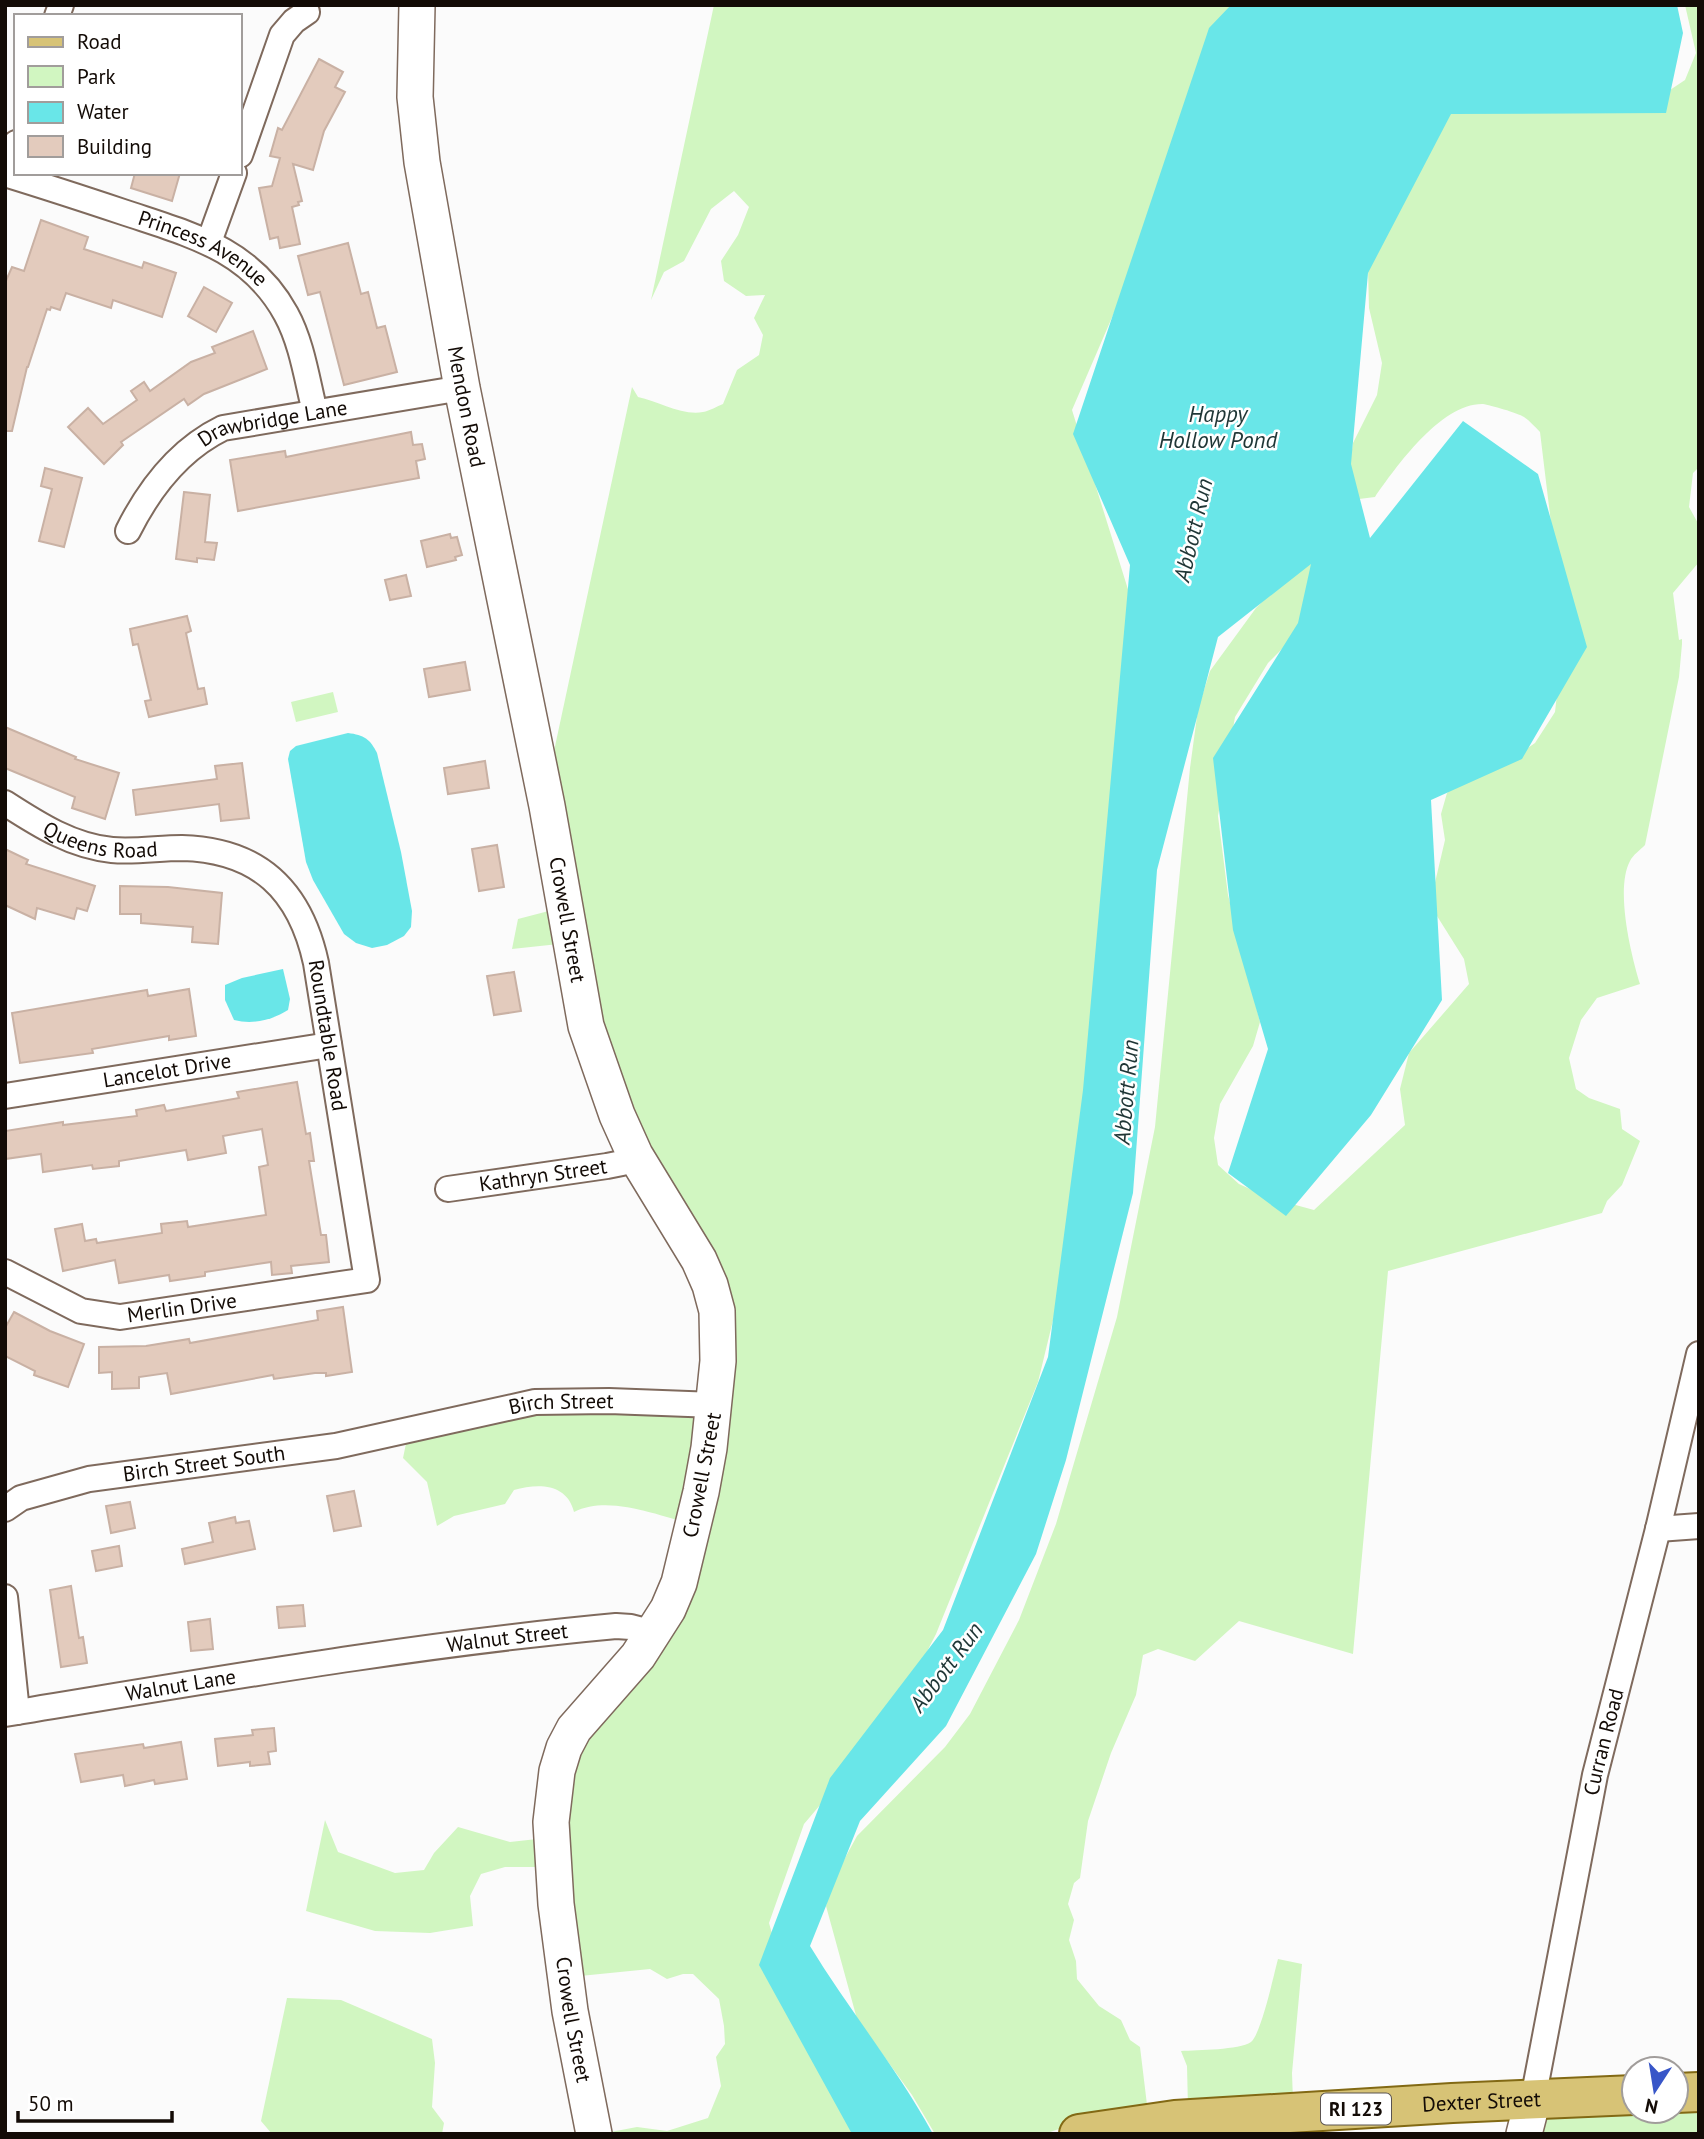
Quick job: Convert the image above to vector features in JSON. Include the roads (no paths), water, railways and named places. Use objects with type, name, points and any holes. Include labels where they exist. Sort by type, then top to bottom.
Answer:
[{"type":"main road","name":"Dexter Street","points":[[1079,2134],[1175,2120],[1528,2116],[1620,2098]]},
{"type":"street","name":"Mendon Road","points":[[417,5],[415,97],[418,128],[462,388],[547,806]]},
{"type":"street","points":[[242,149],[282,35],[294,21],[307,12]]},
{"type":"street","points":[[5,174],[14,149]]},
{"type":"street","name":"Princess Avenue","points":[[5,174],[209,242],[245,264],[268,288],[287,315],[304,364],[315,412]]},
{"type":"street","points":[[209,242],[233,175]]},
{"type":"street","name":"Drawbridge Lane","points":[[128,531],[143,503],[180,458],[207,436],[223,428],[462,388]]},
{"type":"street","name":"Queens Road","points":[[5,803],[56,834],[93,846],[111,850],[202,850]]},
{"type":"street","name":"Crowell Street","points":[[547,806],[586,1026],[604,1083],[635,1155],[684,1233],[710,1285],[717,1311],[719,1337],[715,1405],[701,1492],[686,1559],[668,1609],[624,1674],[574,1729],[560,1760],[553,1797],[552,1850],[562,1958],[594,2134]]},
{"type":"street","name":"Roundtable Road","points":[[202,850],[244,861],[272,878],[297,909],[306,928],[312,944],[367,1280]]},
{"type":"street","name":"Lancelot Drive","points":[[5,1096],[329,1045]]},
{"type":"street","name":"Kathryn Street","points":[[448,1189],[607,1166],[622,1163],[635,1155]]},
{"type":"street","name":"Merlin Drive","points":[[5,1272],[81,1311],[120,1317],[367,1280]]},
{"type":"street","name":"Curran Road","points":[[1528,2116],[1595,1775],[1658,1529],[1699,1354]]},
{"type":"street","name":"Birch Street","points":[[409,1430],[535,1402],[609,1401],[715,1405]]},
{"type":"street","name":"Birch Street South","points":[[5,1509],[21,1498],[43,1490],[89,1479],[336,1446],[409,1430]]},
{"type":"street","points":[[1658,1529],[1699,1526]]},
{"type":"street","points":[[5,1597],[11,1713]]},
{"type":"street","name":"Walnut Street","points":[[359,1657],[493,1638],[616,1626],[654,1633]]},
{"type":"street","name":"Walnut Lane","points":[[11,1713],[359,1657]]},
{"type":"water","name":"Happy Hollow Pond","points":[[1231,5],[1677,5],[1683,33],[1666,113],[1451,114],[1368,273],[1351,464],[1370,538],[1463,421],[1538,474],[1587,647],[1522,759],[1431,800],[1442,1000],[1371,1115],[1286,1216],[1228,1173],[1268,1049],[1233,930],[1213,758],[1298,623],[1311,564],[1218,637],[1157,870],[1133,1193],[1066,1460],[1036,1554],[946,1726],[860,1821],[810,1946],[933,2134],[852,2134],[759,1965],[830,1778],[943,1630],[1048,1357],[1083,1090],[1130,565],[1073,434],[1209,28]]},
{"type":"water","points":[[348,733],[366,738],[377,753],[412,911],[411,927],[404,936],[387,945],[372,948],[356,943],[344,934],[313,880],[306,862],[288,759],[290,751],[296,746]]},
{"type":"water","points":[[283,969],[290,999],[288,1010],[262,1021],[234,1020],[225,1000],[225,985],[242,978]]},
{"type":"water label","name":"Abbott Run","points":[[1193,530]]},
{"type":"water label","name":"Abbott Run","points":[[1126,1092]]},
{"type":"water label","name":"Abbott Run","points":[[946,1667]]}]
